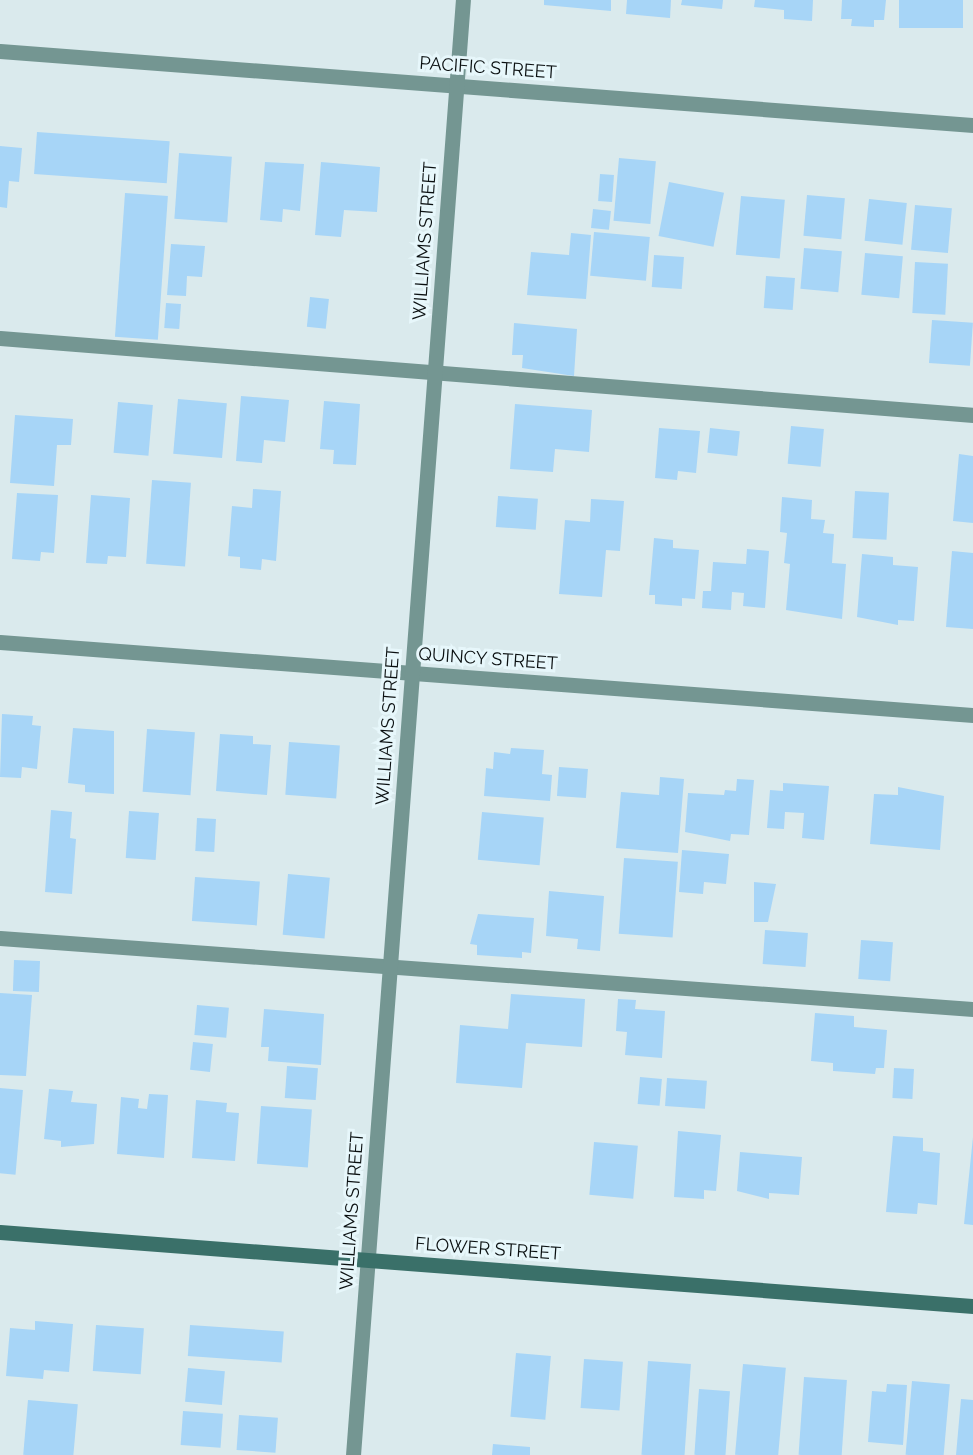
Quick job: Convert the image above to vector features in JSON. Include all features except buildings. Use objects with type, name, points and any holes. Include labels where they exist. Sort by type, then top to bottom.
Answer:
[{"type":"street","name":"WILLIAMS STREET","points":[[353,1455],[462,0]]},
{"type":"street","name":"PACIFIC STREET","points":[[0,51],[973,124]]},
{"type":"street","points":[[0,338],[973,414]]},
{"type":"street","name":"QUINCY STREET","points":[[0,642],[973,715]]},
{"type":"street","points":[[0,938],[973,1009]]},
{"type":"street","name":"FLOWER STREET","points":[[0,1232],[973,1306]]}]
